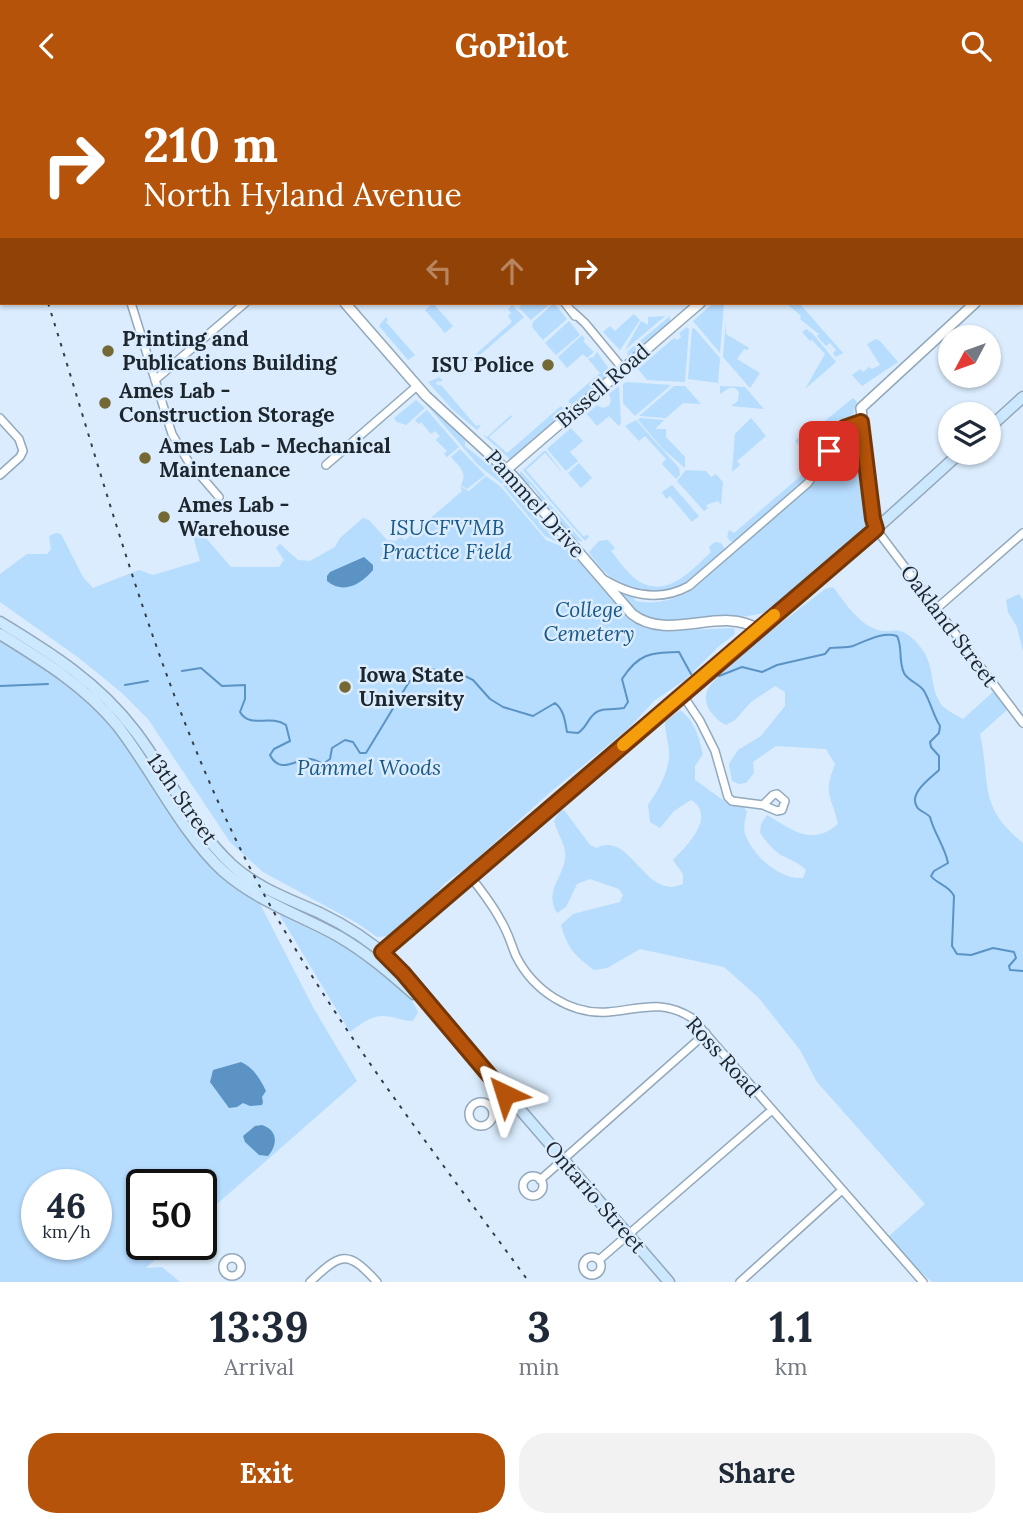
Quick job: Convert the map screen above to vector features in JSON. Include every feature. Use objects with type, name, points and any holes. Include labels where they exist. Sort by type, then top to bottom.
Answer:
[{"type":"main road","points":[[1001,417],[1023,397]]},
{"type":"main road","points":[[378,956],[876,529],[947,465]]},
{"type":"main road","name":"13th Street","points":[[0,622],[72,668],[111,703],[136,732],[208,839],[231,865],[258,885],[334,921],[378,956]]},
{"type":"main road","name":"13th Street","points":[[0,634],[76,684],[104,711],[203,849],[224,872],[253,893],[378,956]]},
{"type":"main road","name":"Ontario Street","points":[[378,956],[403,973],[669,1282]]},
{"type":"street","points":[[132,305],[176,442],[188,461],[219,497]]},
{"type":"street","points":[[155,380],[243,305]]},
{"type":"street","name":"Pammel Drive","points":[[347,305],[439,409],[506,470],[632,614],[647,622],[676,625],[741,620],[758,629]]},
{"type":"street","points":[[567,305],[623,369]]},
{"type":"street","name":"Bissell Road","points":[[506,470],[698,305]]},
{"type":"street","points":[[876,529],[861,411],[864,405],[973,305]]},
{"type":"street","points":[[326,465],[417,386]]},
{"type":"street","points":[[0,418],[19,439],[23,451],[0,475]]},
{"type":"street","points":[[598,576],[637,594],[667,595],[689,586],[808,483],[844,428],[861,422]]},
{"type":"street","name":"Oakland Street","points":[[876,529],[1023,723]]},
{"type":"street","points":[[936,609],[1023,533]]},
{"type":"street","points":[[682,694],[715,751],[727,797],[732,801],[763,805]]},
{"type":"street","name":"Ross Road","points":[[470,876],[502,921],[521,964],[548,994],[572,1008],[594,1012],[660,1006],[692,1018],[916,1280]]},
{"type":"street","points":[[540,1180],[706,1033]]},
{"type":"street","points":[[491,1107],[505,1094]]},
{"type":"street","points":[[599,1261],[772,1110]]},
{"type":"street","points":[[740,1282],[842,1191]]},
{"type":"street","points":[[310,1282],[334,1260],[343,1258],[353,1259],[362,1265],[377,1282]]},
{"type":"street","points":[[239,1274],[247,1282]]},
{"type":"green space","points":[[435,305],[453,326],[445,333],[425,310]]},
{"type":"green space","points":[[512,305],[524,317],[473,361],[468,361],[512,322],[508,309]]},
{"type":"green space","points":[[521,305],[549,305],[531,320],[519,308]]},
{"type":"green space","points":[[552,305],[556,305],[567,319],[543,340],[532,327],[533,322]]},
{"type":"green space","points":[[712,305],[724,305],[720,353],[693,321]]},
{"type":"green space","points":[[788,305],[801,305],[843,353],[836,357],[833,353],[836,350],[830,343],[826,346],[817,336],[819,334],[800,319],[801,316]]},
{"type":"green space","points":[[634,314],[640,320],[620,350],[603,332],[610,326],[615,331]]},
{"type":"green space","points":[[665,316],[625,350],[641,321],[648,325],[648,317]]},
{"type":"green space","points":[[670,316],[670,323],[633,356],[627,357],[628,351]]},
{"type":"green space","points":[[386,317],[386,322],[415,355],[408,360],[379,326]]},
{"type":"green space","points":[[726,320],[726,334],[749,348],[744,349],[737,359],[760,373],[750,388],[723,357]]},
{"type":"green space","points":[[569,321],[580,335],[556,355],[545,343]]},
{"type":"green space","points":[[687,327],[685,382],[647,380],[638,369],[674,338],[677,340],[681,337],[679,333]]},
{"type":"green space","points":[[694,328],[720,358],[718,383],[688,379]]},
{"type":"green space","points":[[806,329],[836,362],[805,389],[825,354],[802,332]]},
{"type":"green space","points":[[582,335],[585,339],[583,341],[594,352],[587,358],[583,354],[567,368],[558,357]]},
{"type":"green space","points":[[876,339],[898,362],[862,386],[852,375],[860,369],[863,372],[869,367],[872,369],[880,365],[867,344]]},
{"type":"green space","points":[[597,352],[612,373],[572,405],[568,401],[600,373],[588,359],[593,358]]},
{"type":"green space","points":[[440,377],[443,381],[436,382],[437,385],[441,385],[476,426],[481,425],[477,430],[452,409],[428,382]]},
{"type":"green space","points":[[623,384],[671,385],[635,416],[623,403]]},
{"type":"green space","points":[[619,386],[621,423],[619,426],[609,416],[597,426],[587,414],[597,405],[603,408],[609,406],[609,394]]},
{"type":"green space","points":[[674,386],[685,386],[701,404],[683,403],[666,418],[639,416]]},
{"type":"green space","points":[[720,386],[745,387],[764,409],[731,406],[738,401],[739,392],[735,388],[729,388],[720,394]]},
{"type":"green space","points":[[419,396],[465,440],[465,446],[485,462],[490,462],[507,479],[502,484],[478,465]]},
{"type":"green space","points":[[853,398],[857,402],[853,415],[841,425],[820,460],[813,461],[795,441],[804,432],[809,434]]},
{"type":"green space","points":[[416,400],[425,408],[406,425],[397,422],[394,418]]},
{"type":"green space","points":[[561,406],[565,411],[510,459],[482,434],[487,437],[511,415],[512,417],[489,437],[507,453]]},
{"type":"green space","points":[[427,410],[459,447],[447,457],[444,454],[447,451],[436,440],[440,436],[435,431],[431,434],[421,422],[419,424],[415,420]]},
{"type":"green space","points":[[751,418],[766,436],[737,461],[740,465],[732,472],[735,434]]},
{"type":"green space","points":[[636,420],[679,468],[680,475],[676,479],[662,464],[666,459],[645,436],[639,441],[625,426]]},
{"type":"green space","points":[[638,420],[664,420],[655,429],[666,429],[666,437],[685,457],[685,468],[664,450]]},
{"type":"green space","points":[[571,428],[583,441],[570,452],[578,461],[566,471],[547,449]]},
{"type":"green space","points":[[851,428],[858,434],[867,527],[863,534],[768,612],[705,621],[655,620],[635,611],[613,587],[631,594],[636,601],[643,602],[664,601],[691,591],[810,485],[846,431]]},
{"type":"green space","points":[[460,449],[485,475],[467,489],[461,485],[464,477],[462,470],[451,457]]},
{"type":"green space","points":[[544,451],[564,474],[545,453],[526,470],[583,536],[588,535],[585,541],[523,470]]},
{"type":"green space","points":[[579,463],[592,478],[581,488],[568,473]]},
{"type":"green space","points":[[806,466],[811,472],[801,485],[735,542],[730,541],[727,537],[729,530],[734,533],[802,475],[799,470]]},
{"type":"green space","points":[[686,470],[706,471],[711,477],[716,474],[723,482],[721,505],[718,501],[706,505],[708,508],[704,511],[677,481]]},
{"type":"green space","points":[[521,471],[582,542],[575,539],[539,499],[531,485],[527,485],[519,476]]},
{"type":"green space","name":"Pammel Woods","points":[[486,476],[501,487],[546,540],[568,549],[629,620],[646,628],[666,631],[734,628],[735,634],[685,680],[655,700],[629,728],[548,794],[471,864],[445,883],[390,936],[377,937],[357,923],[263,872],[230,842],[148,719],[122,693],[79,658],[0,602],[0,574],[27,554],[47,554],[51,549],[49,536],[56,533],[61,534],[83,577],[93,588],[139,570],[153,575],[200,561],[191,529],[193,523],[231,567],[279,567],[284,560],[276,548],[280,544],[298,560],[310,561],[335,547],[340,538],[363,518],[369,520],[387,540],[395,541],[401,537],[405,540],[462,491],[460,486],[469,491]]},
{"type":"green space","points":[[510,482],[509,486],[557,542],[545,536],[503,486]]},
{"type":"green space","points":[[672,485],[699,516],[692,522],[670,496],[666,499],[662,492]]},
{"type":"green space","points":[[608,540],[615,548],[611,551],[634,578],[649,586],[659,587],[687,574],[711,552],[709,547],[715,542],[721,543],[725,549],[691,580],[660,592],[644,592],[614,580],[589,552],[599,541]]},
{"type":"green space","points":[[833,587],[851,611],[868,626],[881,631],[900,631],[918,644],[928,660],[937,697],[948,710],[963,719],[994,691],[1008,709],[980,734],[992,805],[1008,830],[1023,843],[1023,1282],[932,1282],[910,1262],[888,1237],[925,1204],[817,1082],[800,1050],[758,997],[724,967],[640,949],[607,968],[594,970],[573,951],[561,925],[573,914],[620,902],[623,895],[619,889],[590,879],[577,884],[566,907],[557,913],[553,905],[553,892],[565,859],[563,844],[554,821],[560,811],[564,810],[590,845],[597,848],[609,845],[619,849],[658,883],[670,887],[683,884],[683,874],[673,860],[697,831],[701,814],[698,807],[691,800],[674,811],[660,828],[650,822],[648,805],[667,770],[669,749],[665,722],[680,710],[693,725],[703,754],[695,766],[695,780],[730,805],[744,807],[747,812],[745,834],[754,850],[768,865],[785,875],[803,878],[806,870],[772,848],[760,833],[761,824],[767,815],[794,831],[811,835],[828,831],[838,824],[829,789],[835,764],[826,749],[776,746],[753,762],[754,773],[746,783],[732,781],[729,764],[738,750],[761,736],[785,706],[785,692],[775,686],[751,702],[735,720],[726,725],[710,711],[706,696],[714,681],[742,654],[825,589]]},
{"type":"green space","points":[[1019,594],[1023,600],[1023,651],[1006,600]]},
{"type":"green space","points":[[0,639],[73,687],[100,711],[122,737],[198,851],[226,880],[260,904],[314,1009],[357,1081],[217,1204],[217,1169],[126,1169],[126,1260],[155,1260],[146,1268],[162,1267],[180,1282],[0,1282]]},
{"type":"green space","points":[[279,914],[337,942],[395,980],[409,995],[418,1012],[413,1021],[379,1016],[350,1032]]},
{"type":"shaded area","points":[[364,557],[373,565],[373,570],[363,580],[346,587],[327,581],[330,572]]},
{"type":"shaded area","points":[[241,1062],[253,1070],[266,1091],[262,1097],[262,1105],[250,1106],[243,1103],[229,1108],[210,1082],[213,1070]]},
{"type":"shaded area","points":[[262,1125],[271,1130],[275,1138],[274,1147],[268,1156],[259,1155],[245,1142],[243,1136],[255,1126]]},
{"type":"waterway","points":[[719,676],[742,667],[762,672],[777,665],[825,654],[830,648],[851,647],[880,636],[897,636],[904,673],[924,691],[940,726],[939,733],[930,742],[939,756],[939,770],[918,791],[915,802],[918,808],[930,817],[947,857],[948,863],[934,871],[931,876],[954,896],[952,946],[957,954],[971,955],[993,948],[1014,952],[1016,958],[1009,966],[1010,970],[1023,971]]},
{"type":"waterway","points":[[182,671],[201,668],[222,686],[245,685],[245,699],[240,712],[244,717],[286,725],[290,741],[274,749],[270,755],[282,765],[308,759],[323,764],[330,759],[332,748],[345,740],[353,742],[360,753],[366,753],[409,682],[425,668],[465,676],[503,707],[533,716],[555,703],[562,712],[567,732],[578,733],[597,712],[624,708],[628,702],[622,679],[640,659],[653,654],[679,652],[691,674]]},
{"type":"waterway","points":[[125,685],[148,681]]},
{"type":"waterway","points":[[0,686],[48,684]]},
{"type":"railway","points":[[49,305],[155,642],[206,775],[236,840],[266,899],[335,1012],[529,1282]]},
{"type":"slow traffic","points":[[623,745],[774,615]]},
{"type":"place","name":"Printing and Publications Building","points":[[108,351]]},
{"type":"place","name":"ISU Police","points":[[548,365]]},
{"type":"place","name":"Ames Lab - Construction Storage","points":[[105,403]]},
{"type":"place","name":"Ames Lab - Mechanical Maintenance","points":[[145,458]]},
{"type":"place","name":"Ames Lab - Warehouse","points":[[164,517]]},
{"type":"place","name":"Iowa State University","points":[[345,687]]},
{"type":"route","points":[[505,1094],[403,973],[382,952],[876,529],[861,422],[844,428],[829,451]]},
{"type":"park label","name":"ISUCF'V'MB Practice Field","points":[[447,540]]},
{"type":"park label","name":"College Cemetery","points":[[589,622]]}]
